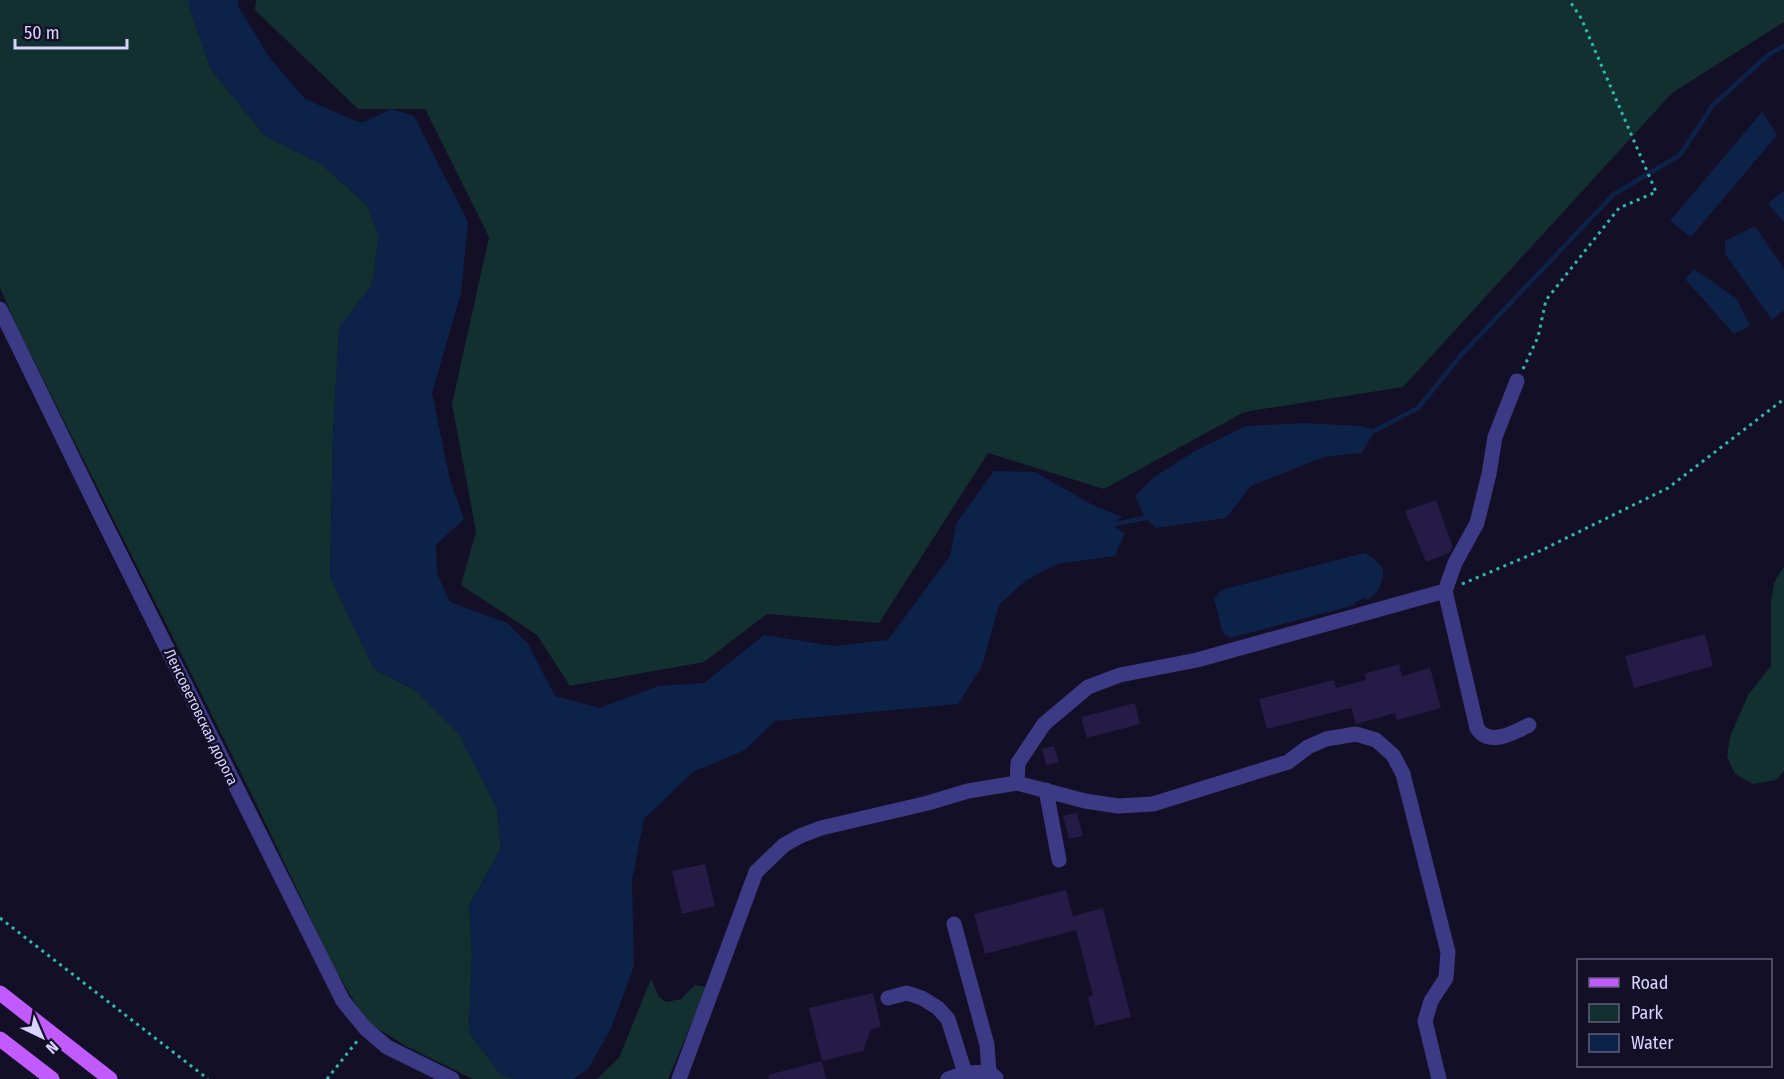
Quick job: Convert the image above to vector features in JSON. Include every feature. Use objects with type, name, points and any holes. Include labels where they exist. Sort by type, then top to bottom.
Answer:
[{"type":"main road","points":[[0,993],[110,1079]]},
{"type":"main road","points":[[0,1039],[52,1079]]},
{"type":"street","name":"Ленсоветовская дорога","points":[[0,309],[328,975],[343,1001],[366,1029],[387,1047],[452,1079]]},
{"type":"street","points":[[1517,381],[1495,437],[1477,523],[1455,563],[1445,591],[1477,728],[1481,735],[1490,738],[1509,735],[1529,725]]},
{"type":"street","points":[[1017,783],[1018,763],[1044,724],[1088,687],[1120,675],[1197,660],[1445,591]]},
{"type":"street","points":[[679,1079],[756,872],[784,845],[800,836],[839,823],[928,803],[968,791],[1017,783],[1085,801],[1118,806],[1153,804],[1288,762],[1308,747],[1326,739],[1356,734],[1376,740],[1393,755],[1403,774],[1448,952],[1446,978],[1431,1001],[1425,1021],[1439,1079]]},
{"type":"street","points":[[1046,790],[1059,860]]},
{"type":"street","points":[[948,1079],[965,1073],[992,1076],[987,1045],[954,924]]},
{"type":"street","points":[[888,998],[907,993],[922,998],[938,1008],[948,1019],[965,1073]]},
{"type":"path","points":[[1517,381],[1538,337],[1546,300],[1619,208],[1656,192],[1581,18],[1569,0]]},
{"type":"path","points":[[1445,591],[1542,550],[1668,488],[1784,399]]},
{"type":"path","points":[[0,918],[208,1079]]},
{"type":"path","points":[[327,1079],[366,1029]]},
{"type":"green space","points":[[0,0],[189,0],[189,6],[211,69],[265,136],[320,163],[368,206],[379,237],[372,285],[339,328],[333,434],[330,576],[374,669],[415,690],[459,734],[497,808],[501,848],[469,906],[472,952],[469,1032],[500,1074],[514,1079],[473,1079],[406,1046],[372,1025],[355,1003],[333,965],[253,797],[18,329],[0,288]]},
{"type":"green space","points":[[256,0],[1784,0],[1784,22],[1672,93],[1403,387],[1244,412],[1104,489],[988,453],[879,623],[767,614],[704,662],[570,686],[537,635],[461,585],[476,532],[452,404],[489,237],[425,109],[358,109],[255,10]]},
{"type":"green space","points":[[1784,566],[1784,771],[1776,780],[1753,784],[1735,774],[1727,757],[1730,737],[1748,695],[1771,666],[1771,603],[1774,583]]},
{"type":"green space","points":[[651,979],[659,997],[666,1002],[681,999],[695,985],[707,987],[668,1079],[597,1079],[619,1058]]},
{"type":"water","points":[[189,0],[239,0],[238,6],[269,57],[305,99],[361,123],[392,109],[414,116],[468,222],[461,293],[432,393],[450,480],[464,519],[436,545],[437,574],[450,602],[507,623],[528,644],[555,696],[600,708],[658,686],[704,683],[764,635],[834,646],[888,640],[950,556],[957,522],[994,471],[1035,472],[1091,504],[1122,517],[1111,525],[1125,533],[1115,556],[1057,564],[1025,581],[999,605],[982,666],[958,704],[775,721],[745,750],[693,772],[644,819],[632,880],[634,966],[611,1028],[588,1069],[573,1079],[514,1079],[500,1074],[469,1032],[472,952],[469,906],[501,848],[497,808],[459,734],[415,690],[374,669],[330,576],[333,434],[339,328],[372,285],[379,237],[368,206],[320,163],[265,136],[211,69],[189,6]]},
{"type":"water","points":[[1762,112],[1777,135],[1691,237],[1670,221]]},
{"type":"water","points":[[1784,190],[1784,222],[1768,204]]},
{"type":"water","points":[[1755,226],[1784,269],[1784,310],[1772,320],[1725,254],[1725,241]]},
{"type":"water","points":[[1694,269],[1736,298],[1750,326],[1734,334],[1685,279]]},
{"type":"water","points":[[1303,423],[1363,426],[1375,431],[1362,453],[1324,457],[1251,486],[1226,518],[1156,528],[1145,518],[1135,496],[1153,478],[1193,452],[1246,426]]},
{"type":"water","points":[[1364,553],[1372,557],[1383,568],[1380,586],[1368,600],[1363,598],[1351,606],[1230,638],[1223,633],[1214,599],[1221,590]]},
{"type":"building","points":[[1436,500],[1453,547],[1449,553],[1426,562],[1405,511]]},
{"type":"building","points":[[1705,634],[1713,666],[1634,688],[1625,656]]},
{"type":"building","points":[[1399,664],[1402,676],[1430,668],[1441,708],[1397,720],[1395,713],[1356,724],[1351,708],[1267,729],[1259,699],[1334,680],[1336,688],[1366,680],[1364,674]]},
{"type":"building","points":[[1135,703],[1140,724],[1087,738],[1081,717]]},
{"type":"building","points":[[1054,746],[1059,762],[1046,765],[1042,749]]},
{"type":"building","points":[[1077,813],[1083,836],[1069,839],[1063,816]]},
{"type":"building","points":[[705,864],[715,906],[682,914],[672,871]]},
{"type":"building","points":[[1066,890],[1073,916],[1103,908],[1131,1017],[1095,1026],[1088,997],[1093,995],[1076,930],[985,954],[974,914]]},
{"type":"building","points":[[873,993],[881,1027],[871,1029],[863,1051],[822,1061],[809,1008]]},
{"type":"building","points":[[822,1061],[826,1079],[769,1079],[768,1075]]},
{"type":"waterway","points":[[1370,433],[1418,408],[1462,354],[1614,194],[1680,155],[1713,105],[1768,55],[1784,46]]},
{"type":"waterway","points":[[1106,526],[1145,518],[1149,514]]}]
